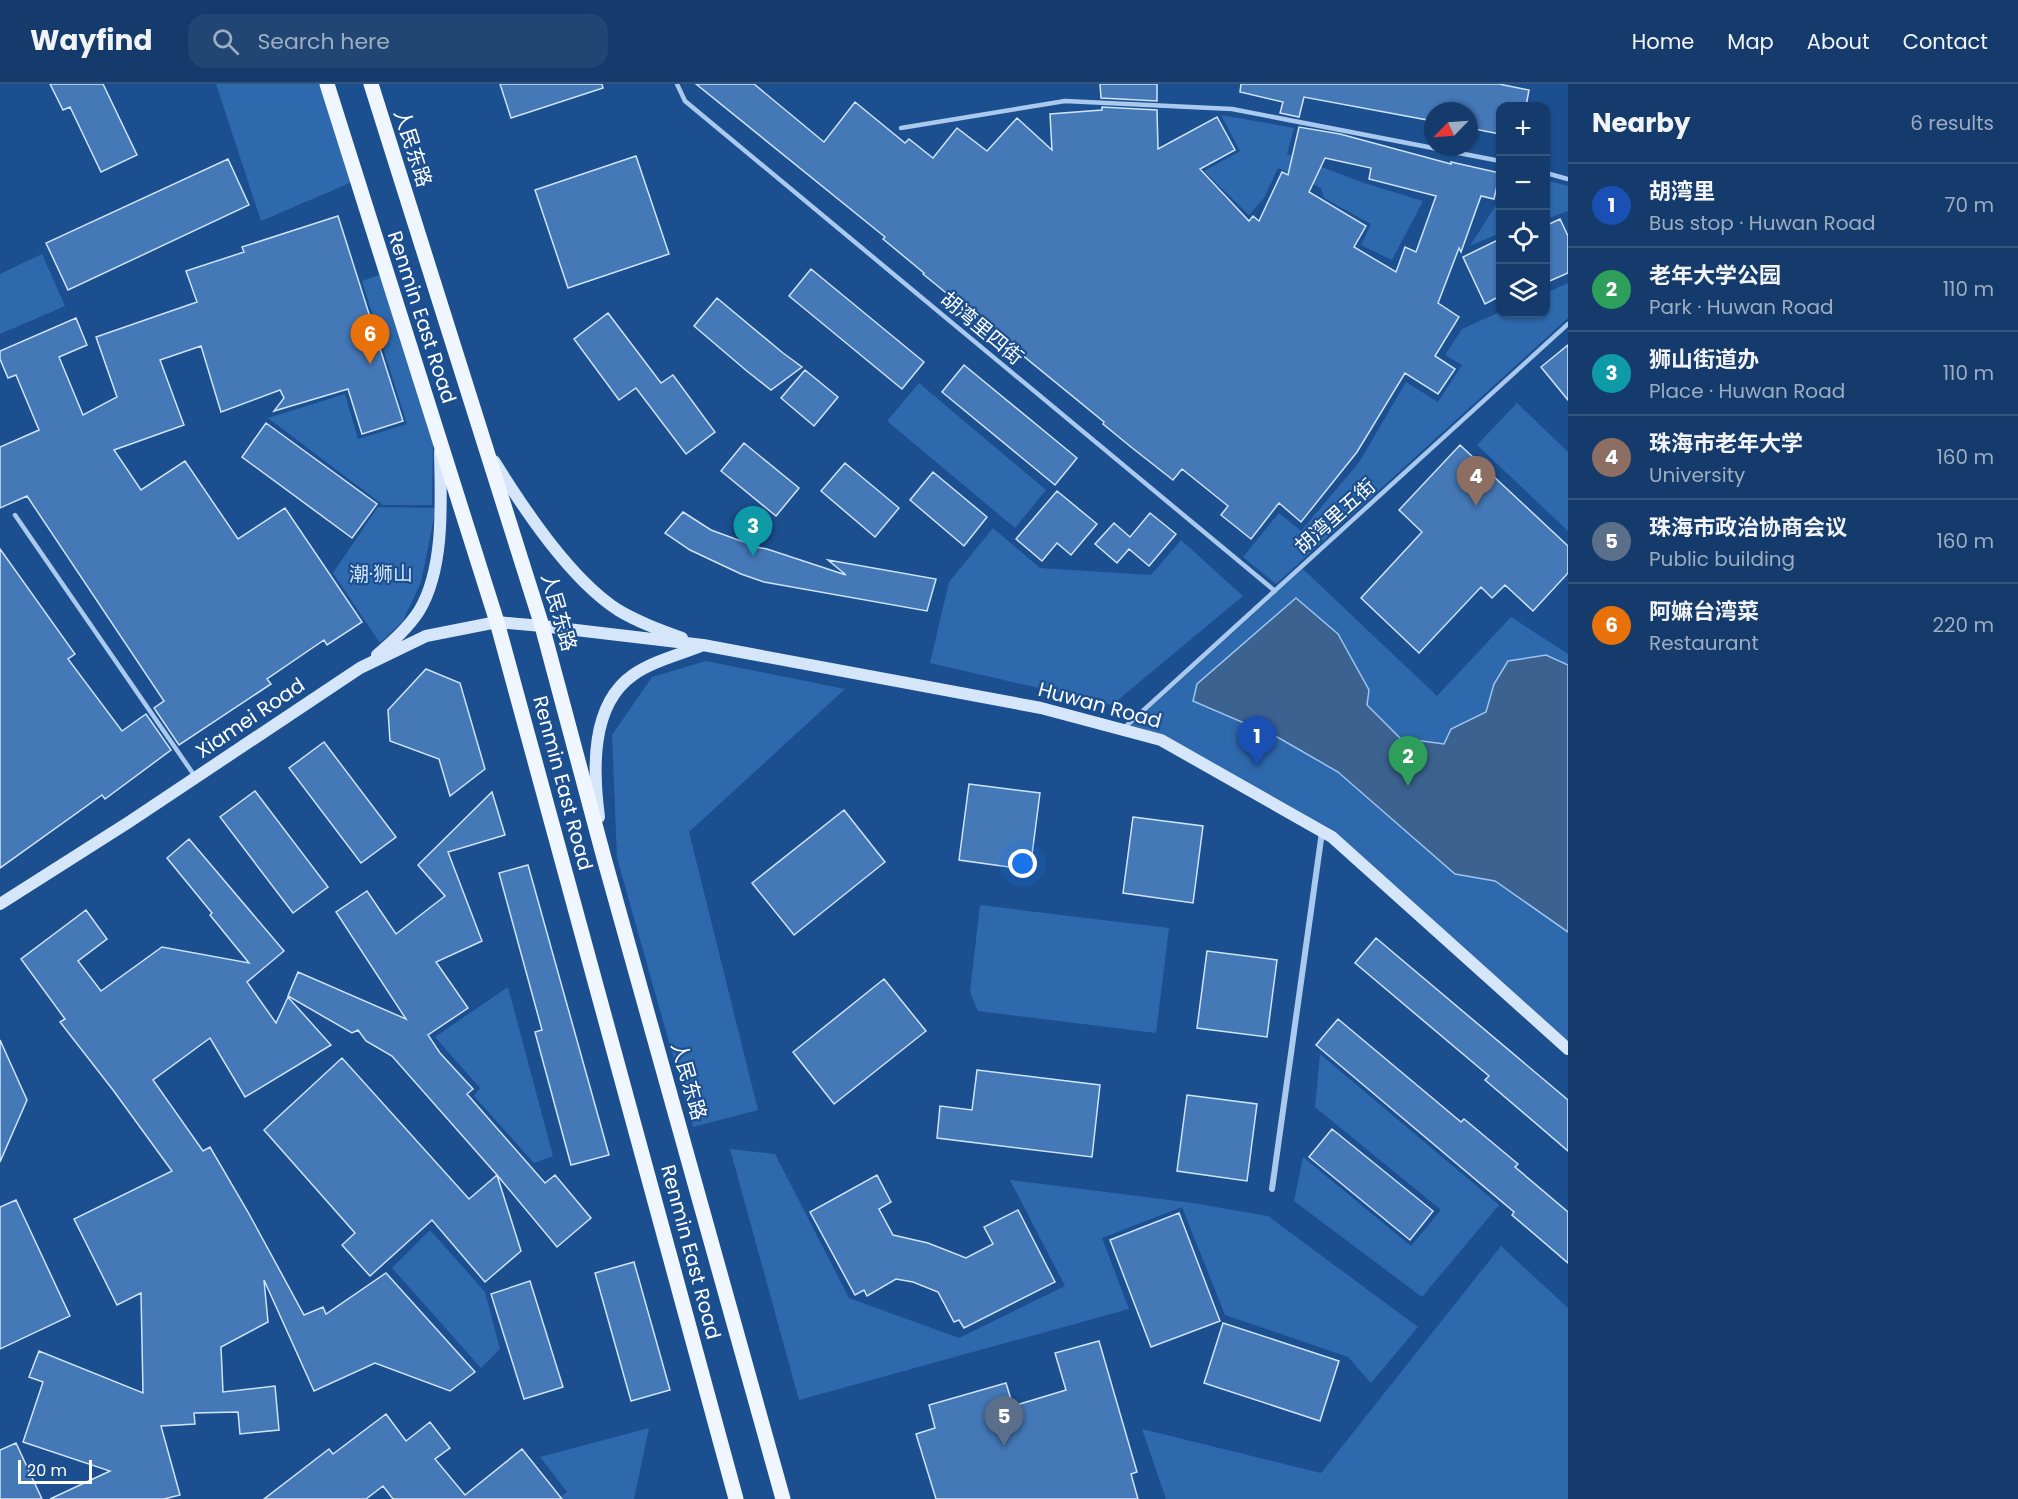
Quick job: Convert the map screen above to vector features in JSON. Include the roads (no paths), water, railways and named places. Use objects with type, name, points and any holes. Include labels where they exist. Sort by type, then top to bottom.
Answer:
[{"type":"main road","name":"Renmin East Road","points":[[327,84],[497,622],[736,1499]]},
{"type":"main road","name":"人民东路","points":[[371,84],[542,626],[604,858],[783,1499]]},
{"type":"street","points":[[360,668],[389,645],[409,625],[428,593],[434,567],[441,509],[440,442]]},
{"type":"street","points":[[486,449],[537,525],[578,575],[599,594],[618,610],[651,626],[703,645]]},
{"type":"street","name":"Xiamei Road","points":[[0,904],[360,668],[426,636],[497,622],[703,645]]},
{"type":"street","points":[[604,858],[596,776],[598,735],[608,705],[620,685],[632,675],[703,645]]},
{"type":"street","name":"Huwan Road","points":[[703,645],[1041,708],[1161,740],[1332,837],[1568,1049]]},
{"type":"street","points":[[1272,1189],[1322,832]]},
{"type":"lane","name":"胡湾里四街","points":[[676,84],[685,101],[1275,591]]},
{"type":"lane","points":[[901,128],[1065,101],[1232,109],[1496,160]]},
{"type":"lane","points":[[1550,174],[1568,178]]},
{"type":"lane","name":"胡湾里五街","points":[[1122,730],[1568,324]]},
{"type":"lane","points":[[15,515],[196,777]]},
{"type":"place","name":"阿嫲台湾菜","points":[[370,364]]},
{"type":"place","name":"珠海市老年大学","points":[[1476,506]]},
{"type":"place","name":"狮山街道办","points":[[753,556]]},
{"type":"place","name":"胡湾里","points":[[1257,766]]},
{"type":"place","name":"老年大学公园","points":[[1408,786]]},
{"type":"place","name":"珠海市政治协商会议","points":[[1004,1446]]},
{"type":"park label","name":"潮·狮山","points":[[381,574]]}]
